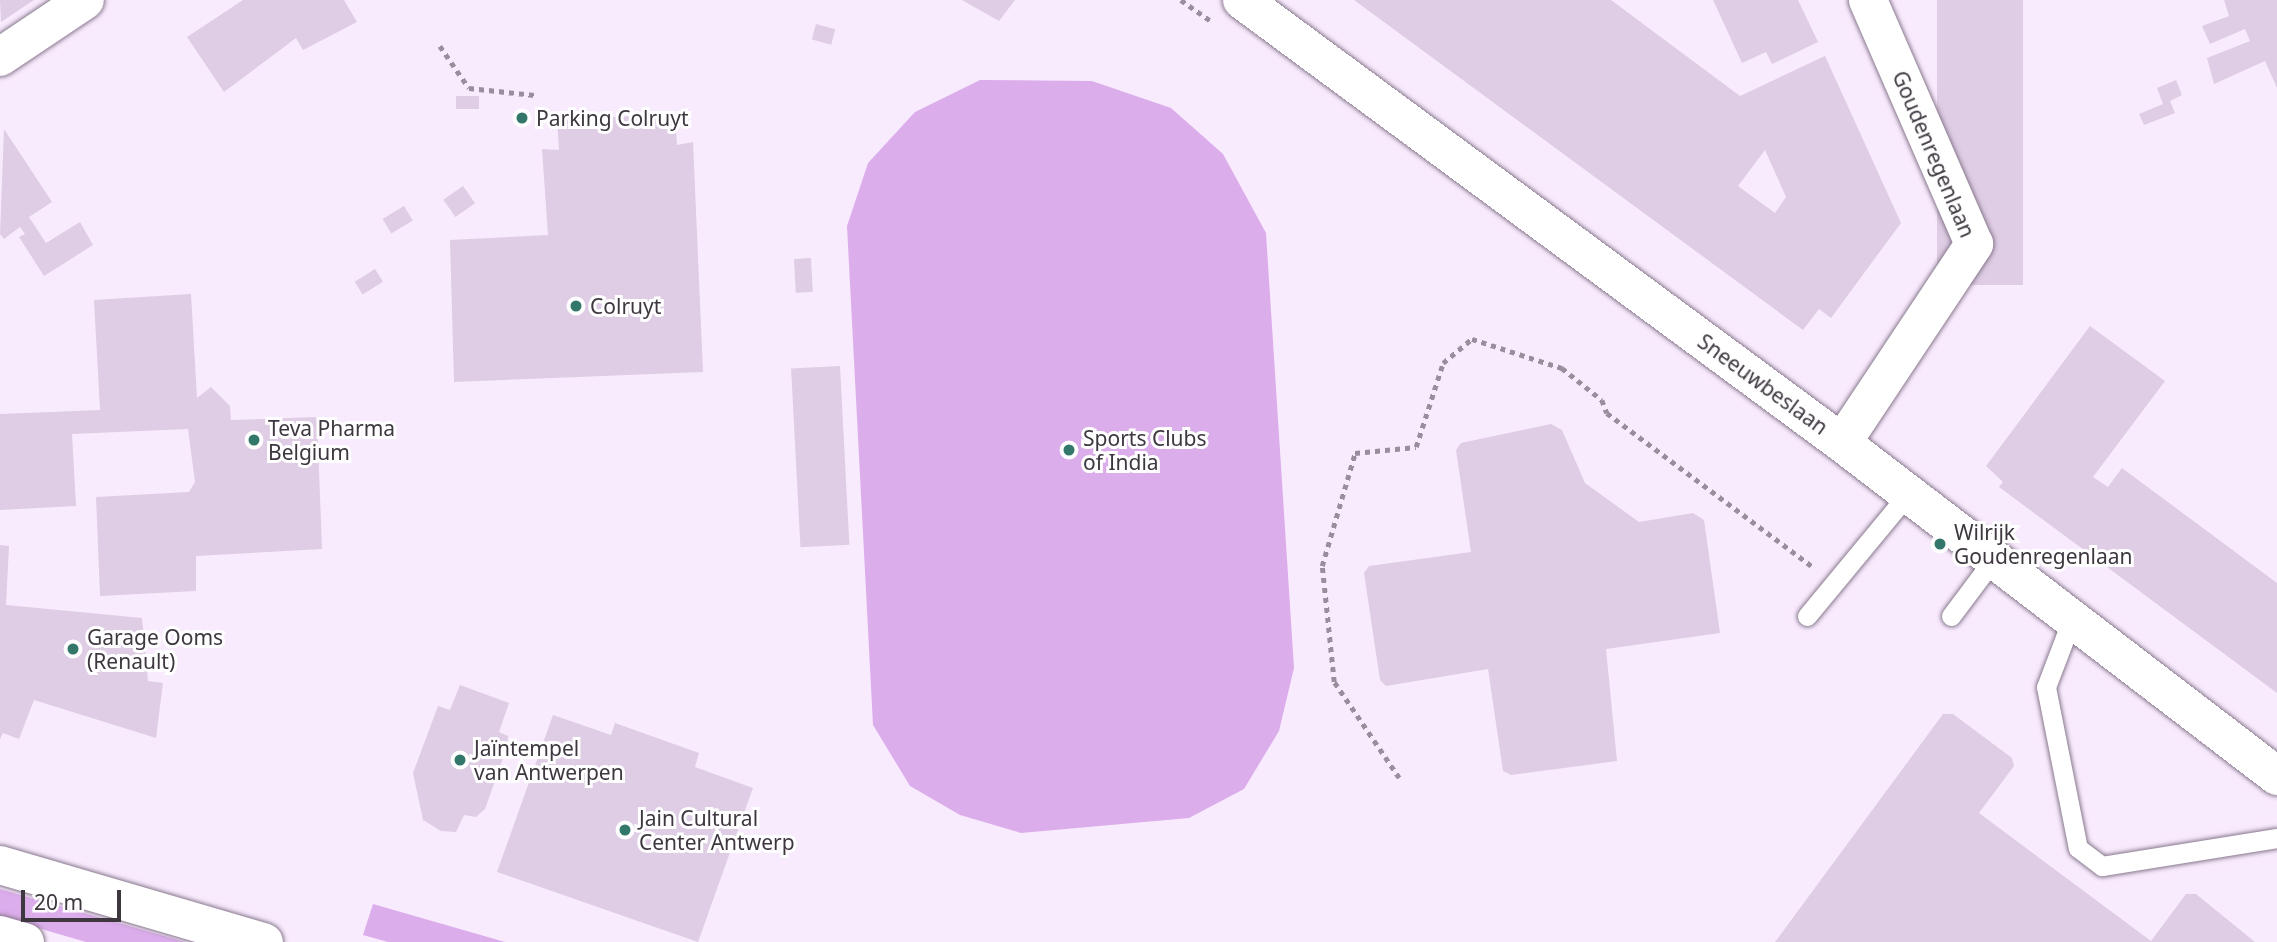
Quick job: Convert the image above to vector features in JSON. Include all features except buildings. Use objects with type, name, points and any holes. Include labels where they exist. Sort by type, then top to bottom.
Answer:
[{"type":"main road","points":[[0,57],[85,0]]},
{"type":"main road","name":"Sneeuwbeslaan","points":[[1242,0],[1842,443],[2277,776]]},
{"type":"main road","name":"Goudenregenlaan","points":[[1842,443],[1974,244],[1868,0]]},
{"type":"main road","points":[[0,865],[264,942]]},
{"type":"main road","points":[[0,935],[25,942]]},
{"type":"lane","points":[[1807,616],[1908,494]]},
{"type":"lane","points":[[1951,616],[1993,561]]},
{"type":"lane","points":[[2072,619],[2046,687],[2078,848],[2102,866],[2277,838]]},
{"type":"path","points":[[440,46],[469,88],[535,95]]},
{"type":"path","points":[[1399,778],[1334,682],[1322,566],[1355,453],[1416,447],[1443,363],[1472,340],[1562,368],[1602,400],[1607,413],[1833,582]]},
{"type":"shaded area","name":"Sports Clubs of India","points":[[980,80],[1092,81],[1171,108],[1223,154],[1266,233],[1294,668],[1279,731],[1244,789],[1189,818],[1021,833],[960,815],[910,786],[873,725],[847,226],[868,163],[915,112]]},
{"type":"shaded area","points":[[0,889],[185,942],[86,942],[0,917]]},
{"type":"shaded area","points":[[373,904],[505,942],[388,942],[363,935]]},
{"type":"place","name":"Parking Colruyt","points":[[522,118]]},
{"type":"place","name":"Colruyt","points":[[576,306]]},
{"type":"place","name":"Teva Pharma Belgium","points":[[254,440]]},
{"type":"place","name":"Sports Clubs of India","points":[[1069,450]]},
{"type":"place","name":"Wilrijk Goudenregenlaan","points":[[1940,544]]},
{"type":"place","name":"Garage Ooms (Renault)","points":[[73,649]]},
{"type":"place","name":"Jaïntempel van Antwerpen","points":[[460,760]]},
{"type":"place","name":"Jain Cultural Center Antwerp","points":[[625,830]]}]
